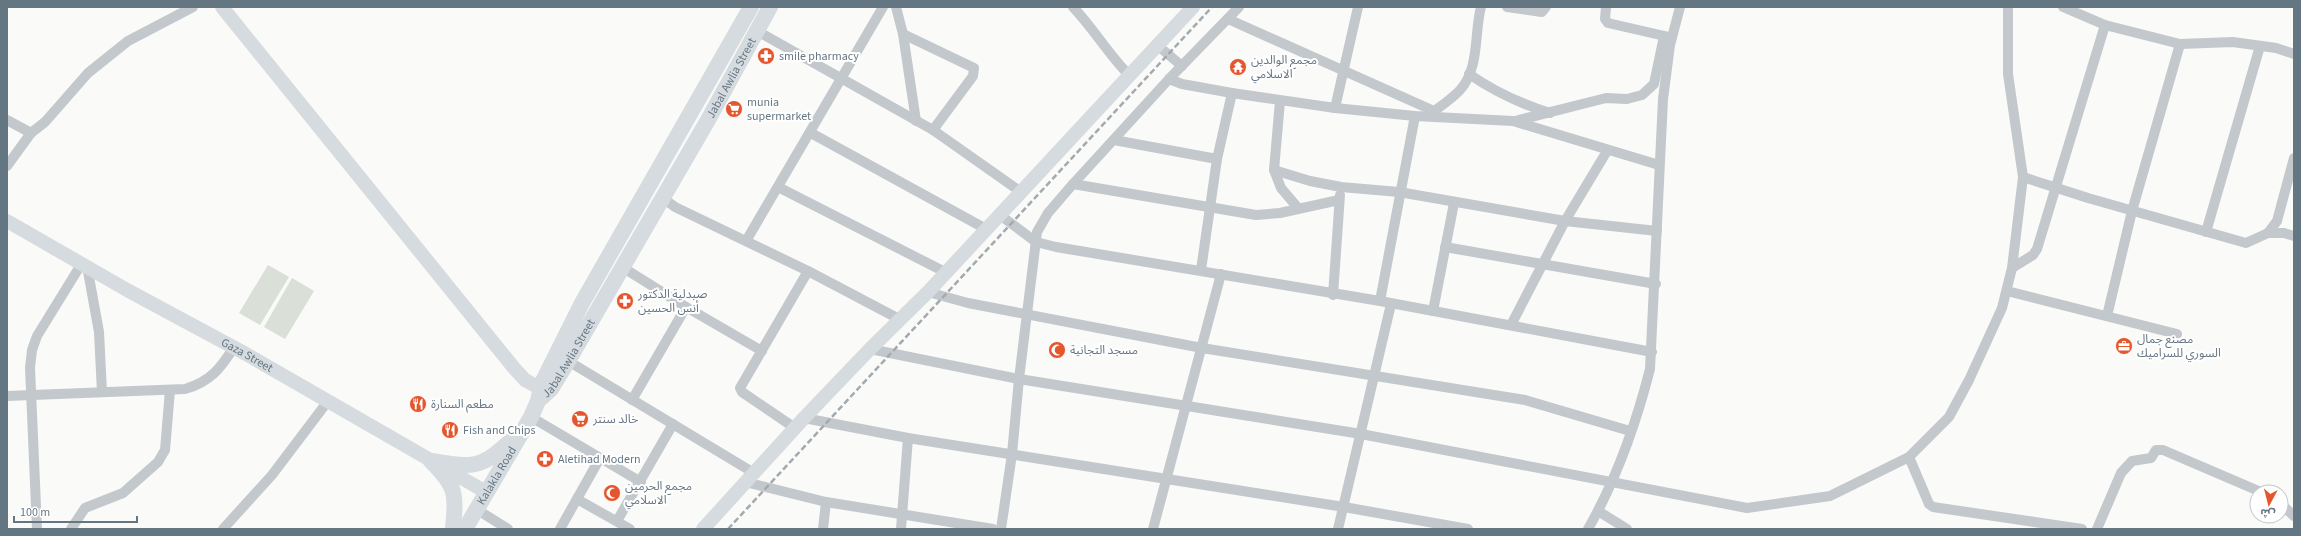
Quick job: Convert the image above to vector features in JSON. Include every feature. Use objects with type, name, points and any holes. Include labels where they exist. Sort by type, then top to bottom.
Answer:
[{"type":"main road","name":"Jabal Awlia Street","points":[[542,394],[582,304],[751,7]]},
{"type":"main road","name":"Jabal Awlia Street","points":[[542,394],[568,362],[663,198],[770,7]]},
{"type":"main road","name":"Kalakla Road","points":[[465,529],[519,434],[531,417],[542,394]]},
{"type":"main road","points":[[431,461],[459,465],[479,464],[486,461],[519,434]]},
{"type":"main road","points":[[431,461],[447,477],[454,490],[455,506],[453,529]]},
{"type":"street","points":[[7,166],[32,133],[45,122],[88,73],[128,41],[194,7]]},
{"type":"street","points":[[222,7],[514,368],[524,380],[542,394]]},
{"type":"street","points":[[746,241],[884,7]]},
{"type":"street","points":[[896,7],[903,34],[916,121]]},
{"type":"street","points":[[1073,7],[1098,34],[1114,60],[1129,76]]},
{"type":"street","points":[[703,529],[870,349],[928,292],[1193,7]]},
{"type":"street","points":[[1001,529],[1012,454],[1019,379],[1036,242],[1041,222],[1073,184],[1169,79],[1239,7]]},
{"type":"street","points":[[1335,108],[1358,7]]},
{"type":"street","points":[[1430,114],[1460,90],[1469,74],[1478,36],[1481,7]]},
{"type":"street","points":[[1507,7],[1542,12],[1546,7]]},
{"type":"street","points":[[1606,7],[1605,19],[1608,23],[1668,37]]},
{"type":"street","points":[[1513,121],[1551,113],[1606,98],[1627,99],[1642,95],[1654,84],[1668,37],[1680,7]]},
{"type":"street","points":[[870,349],[1019,379],[1362,434],[1748,508],[1830,496],[1908,457],[1949,417],[1987,341],[2007,291],[2012,268],[2023,177],[2008,74],[2008,7]]},
{"type":"street","points":[[2063,7],[2105,25],[2180,44],[2233,42],[2260,46],[2294,54]]},
{"type":"street","points":[[1228,19],[1343,70],[1430,114]]},
{"type":"street","points":[[2012,268],[2033,254],[2037,249],[2105,25]]},
{"type":"street","points":[[757,31],[933,130],[1021,192]]},
{"type":"street","points":[[903,34],[974,68],[973,76],[933,130]]},
{"type":"street","points":[[1588,529],[1598,512],[1612,481],[1645,390],[1652,352],[1656,284],[1659,165],[1668,37]]},
{"type":"street","points":[[2106,316],[2132,211],[2180,44]]},
{"type":"street","points":[[1157,45],[1182,66]]},
{"type":"street","points":[[2206,232],[2260,46]]},
{"type":"street","points":[[1469,74],[1487,87],[1513,100],[1551,113]]},
{"type":"street","points":[[1169,79],[1182,84],[1232,93],[1335,108],[1415,116],[1430,114],[1513,121],[1553,132],[1607,151],[1659,165]]},
{"type":"street","points":[[1201,270],[1217,159],[1232,93]]},
{"type":"street","points":[[1280,101],[1274,170],[1281,188],[1298,208]]},
{"type":"street","points":[[1380,301],[1399,192],[1415,116]]},
{"type":"street","points":[[7,120],[32,133]]},
{"type":"street","points":[[811,133],[986,229]]},
{"type":"street","points":[[1114,140],[1217,159]]},
{"type":"street","points":[[1511,325],[1565,221],[1607,151]]},
{"type":"street","points":[[2268,233],[2276,221],[2294,158]]},
{"type":"street","points":[[1274,170],[1310,181],[1341,187],[1399,192],[1454,203],[1565,221],[1657,231]]},
{"type":"street","points":[[2023,177],[2132,211],[2246,243],[2268,233],[2284,233],[2294,236]]},
{"type":"street","points":[[1073,184],[1211,209],[1256,215],[1280,213],[1339,200]]},
{"type":"street","points":[[1333,295],[1341,187]]},
{"type":"street","points":[[778,188],[945,272]]},
{"type":"street","points":[[663,198],[675,207],[808,271],[900,320]]},
{"type":"street","points":[[1433,311],[1454,203]]},
{"type":"street","points":[[1000,215],[1036,242],[1201,270],[1333,295],[1380,301],[1652,352]]},
{"type":"street","name":"Gaza Street","points":[[7,221],[328,400],[486,492]]},
{"type":"street","points":[[1445,248],[1656,284]]},
{"type":"street","points":[[84,265],[99,332],[102,392]]},
{"type":"street","points":[[37,529],[31,395],[32,356],[37,336],[84,265]]},
{"type":"street","points":[[622,267],[686,307],[762,351]]},
{"type":"street","points":[[808,271],[740,390],[800,423],[1012,454],[1166,480],[1344,507],[1468,529]]},
{"type":"street","points":[[1153,529],[1221,274]]},
{"type":"street","points":[[2007,291],[2177,334]]},
{"type":"street","points":[[928,292],[968,303],[1028,316],[1202,348],[1535,402],[1630,431]]},
{"type":"street","points":[[1338,529],[1362,434],[1391,304]]},
{"type":"street","points":[[632,400],[686,307]]},
{"type":"street","points":[[7,396],[185,389],[208,380],[217,373],[234,347]]},
{"type":"street","points":[[568,362],[673,424],[749,478],[826,502],[993,529]]},
{"type":"street","points":[[71,529],[85,508],[123,493],[158,462],[165,450],[170,390]]},
{"type":"street","points":[[223,529],[272,475],[328,400]]},
{"type":"street","points":[[531,417],[640,482]]},
{"type":"street","points":[[617,521],[673,424]]},
{"type":"street","points":[[901,529],[908,438]]},
{"type":"street","points":[[2097,529],[2121,473],[2132,461],[2151,458],[2156,450],[2163,450],[2249,487]]},
{"type":"street","points":[[1908,457],[1930,504],[1933,507],[2082,529]]},
{"type":"street","points":[[560,529],[600,458]]},
{"type":"street","points":[[577,499],[630,529]]},
{"type":"street","points":[[823,529],[826,502]]},
{"type":"street","points":[[476,509],[508,529]]},
{"type":"street","points":[[1598,512],[1627,529]]},
{"type":"shaded area","points":[[268,265],[289,277],[260,325],[239,313]]},
{"type":"shaded area","points":[[292,278],[314,291],[285,339],[264,327]]},
{"type":"railway","points":[[728,529],[1212,7]]},
{"type":"place","name":"smile pharmacy","points":[[766,56]]},
{"type":"place","name":"مجمع الوالدين الاسلامي","points":[[1238,67]]},
{"type":"place","name":"munia supermarket","points":[[734,109]]},
{"type":"place","name":"صيدلية الدكتور أنس الحسين","points":[[625,301]]},
{"type":"place","name":"مصنع جمال السوري للسراميك","points":[[2124,346]]},
{"type":"place","name":"مسجد التجانية","points":[[1057,350]]},
{"type":"place","name":"مطعم السنارة","points":[[418,404]]},
{"type":"place","name":"خالد سنتر","points":[[580,419]]},
{"type":"place","name":"Fish and Chips","points":[[450,430]]},
{"type":"place","name":"Aletihad Modern","points":[[545,459]]},
{"type":"place","name":"مجمع الحرمين الاسلامي","points":[[612,493]]}]
